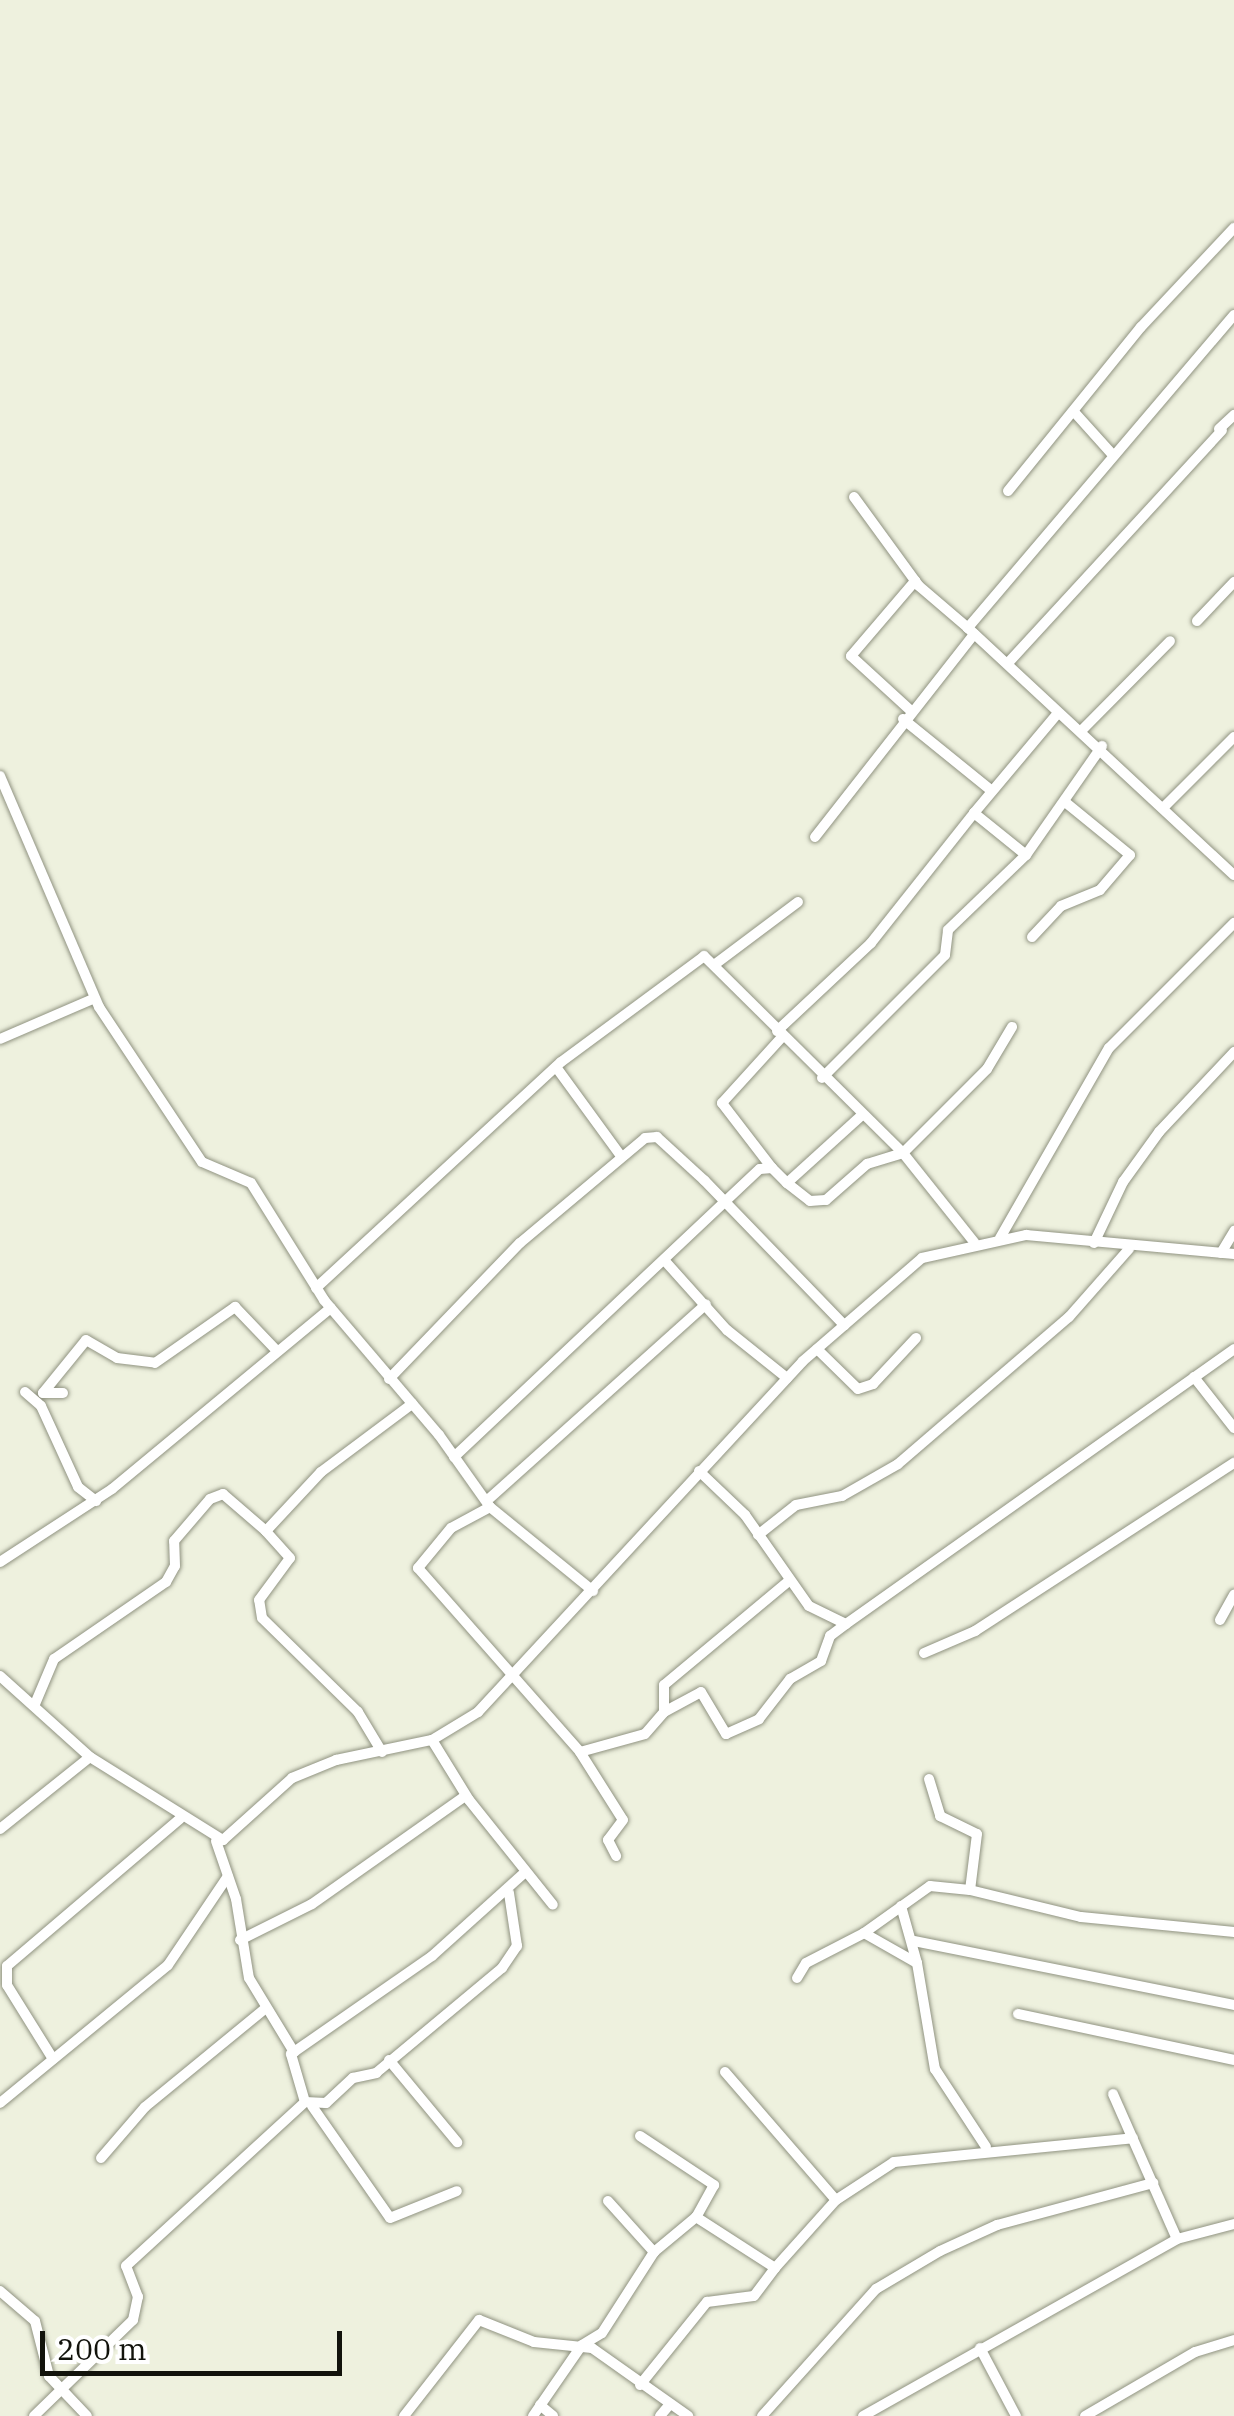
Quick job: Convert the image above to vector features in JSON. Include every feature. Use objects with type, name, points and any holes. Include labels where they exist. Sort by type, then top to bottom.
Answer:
[{"type":"street","points":[[1008,491],[1076,414],[1140,327],[1234,228]]},
{"type":"street","points":[[815,837],[1111,454],[1234,315]]},
{"type":"street","points":[[1076,414],[1111,454]]},
{"type":"street","points":[[1008,664],[1234,415]]},
{"type":"street","points":[[854,497],[914,581],[1058,714],[1102,746],[1230,870],[1234,857]]},
{"type":"street","points":[[914,581],[851,656],[906,715],[992,791]]},
{"type":"street","points":[[1197,621],[1234,582]]},
{"type":"street","points":[[1082,730],[1170,641]]},
{"type":"street","points":[[1012,1027],[987,1068],[903,1153],[867,1164],[818,1202],[772,1168],[722,1102],[779,1034],[871,943],[1058,714]]},
{"type":"street","points":[[1164,807],[1234,737]]},
{"type":"street","points":[[822,1078],[945,955],[948,930],[977,895],[1026,855],[1102,746]]},
{"type":"street","points":[[0,776],[95,998],[202,1162],[251,1183],[316,1288],[490,1503],[592,1590]]},
{"type":"street","points":[[1032,937],[1061,906],[1100,890],[1130,854],[1065,802]]},
{"type":"street","points":[[974,813],[1026,855]]},
{"type":"street","points":[[714,965],[798,902]]},
{"type":"street","points":[[1000,1238],[1109,1048],[1234,922]]},
{"type":"street","points":[[316,1288],[556,1067],[704,956],[822,1078],[903,1153],[974,1242]]},
{"type":"street","points":[[0,1039],[95,998]]},
{"type":"street","points":[[1094,1243],[1123,1182],[1159,1132],[1234,1052]]},
{"type":"street","points":[[556,1067],[622,1156]]},
{"type":"street","points":[[788,1183],[862,1116]]},
{"type":"street","points":[[388,1379],[520,1244],[622,1156],[657,1137],[727,1202],[844,1324]]},
{"type":"street","points":[[454,1457],[760,1169],[772,1168]]},
{"type":"street","points":[[1221,1253],[1234,1231]]},
{"type":"street","points":[[216,1841],[292,1778],[432,1740],[478,1712],[787,1378],[922,1258],[1000,1238],[1234,1254]]},
{"type":"street","points":[[758,1535],[796,1505],[842,1496],[898,1464],[1068,1318],[1129,1249]]},
{"type":"street","points":[[665,1260],[706,1304],[787,1378]]},
{"type":"street","points":[[616,1856],[608,1840],[623,1820],[580,1752],[517,1674],[418,1568],[452,1528],[490,1503],[706,1304]]},
{"type":"street","points":[[62,1393],[44,1393],[86,1340],[118,1358],[155,1363],[234,1307],[277,1351]]},
{"type":"street","points":[[0,1562],[96,1502],[331,1308]]},
{"type":"street","points":[[817,1349],[858,1389],[873,1384],[916,1338]]},
{"type":"street","points":[[580,1752],[645,1734],[664,1712],[701,1692],[726,1734],[759,1719],[790,1679],[821,1661],[830,1636],[1234,1349]]},
{"type":"street","points":[[1194,1377],[1234,1428]]},
{"type":"street","points":[[25,1392],[42,1406],[78,1487],[96,1502]]},
{"type":"street","points":[[266,1531],[321,1472],[412,1404]]},
{"type":"street","points":[[924,1654],[975,1630],[1234,1463]]},
{"type":"street","points":[[699,1472],[758,1535],[819,1614],[846,1624]]},
{"type":"street","points":[[35,1704],[54,1659],[166,1582],[174,1541],[210,1499],[224,1494],[290,1558],[260,1600],[262,1618],[358,1712],[382,1752]]},
{"type":"street","points":[[664,1712],[664,1685],[789,1580]]},
{"type":"street","points":[[1220,1620],[1234,1595]]},
{"type":"street","points":[[0,1676],[90,1758],[216,1841],[228,1876],[240,1940],[266,2008],[294,2052],[308,2104],[390,2218],[457,2191]]},
{"type":"street","points":[[432,1740],[466,1796],[523,1874],[554,1905]]},
{"type":"street","points":[[0,1829],[90,1758]]},
{"type":"street","points":[[929,1779],[940,1816],[976,1834],[970,1890]]},
{"type":"street","points":[[240,1940],[312,1904],[466,1796]]},
{"type":"street","points":[[53,2060],[7,1984],[7,1966],[180,1819]]},
{"type":"street","points":[[294,2052],[509,1893],[523,1874]]},
{"type":"street","points":[[0,2104],[168,1965],[228,1876]]},
{"type":"street","points":[[797,1978],[806,1963],[864,1932],[930,1886],[970,1890],[1081,1918],[1234,1932]]},
{"type":"street","points":[[34,2416],[133,2320],[138,2297],[126,2266],[308,2104],[389,2060],[513,1957],[509,1893]]},
{"type":"street","points":[[901,1906],[914,1941],[935,2069],[986,2147]]},
{"type":"street","points":[[864,1932],[916,1963]]},
{"type":"street","points":[[914,1941],[1234,2005]]},
{"type":"street","points":[[101,2158],[145,2107],[266,2008]]},
{"type":"street","points":[[1018,2014],[1234,2060]]},
{"type":"street","points":[[389,2060],[457,2142]]},
{"type":"street","points":[[725,2072],[836,2200]]},
{"type":"street","points":[[1113,2094],[1177,2239]]},
{"type":"street","points":[[554,2416],[536,2411],[582,2345],[602,2333],[654,2252],[696,2217],[714,2185],[640,2136]]},
{"type":"street","points":[[640,2385],[707,2302],[754,2296],[836,2200],[894,2162],[986,2147],[1133,2138]]},
{"type":"street","points":[[762,2416],[876,2290],[940,2251],[996,2225],[1152,2184]]},
{"type":"street","points":[[608,2201],[654,2252]]},
{"type":"street","points":[[696,2217],[775,2268]]},
{"type":"street","points":[[862,2416],[1177,2239],[1234,2224]]},
{"type":"street","points":[[0,2292],[35,2321],[58,2390],[88,2416]]},
{"type":"street","points":[[404,2416],[478,2320],[534,2342],[582,2345],[688,2416]]},
{"type":"street","points":[[1085,2416],[1195,2352],[1234,2340]]},
{"type":"street","points":[[980,2348],[1016,2416]]},
{"type":"street","points":[[660,2416],[670,2404]]}]
